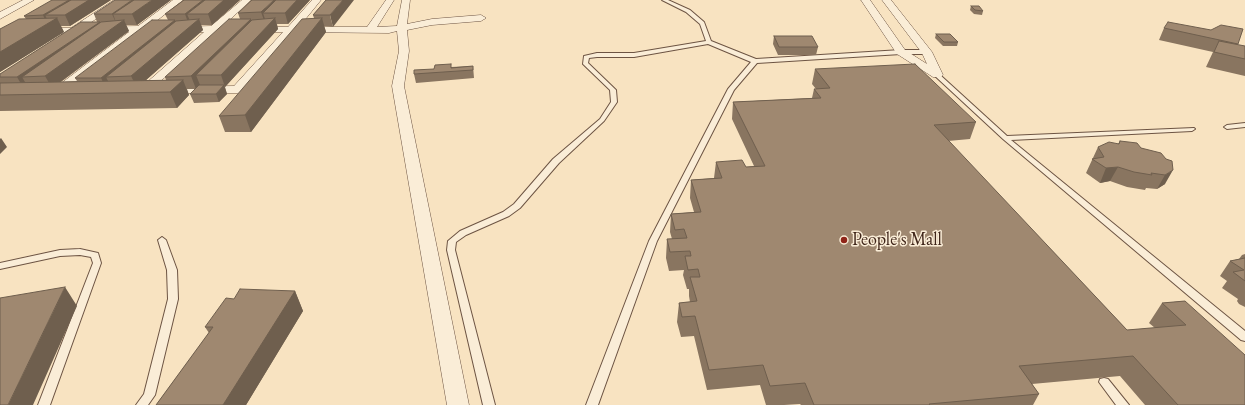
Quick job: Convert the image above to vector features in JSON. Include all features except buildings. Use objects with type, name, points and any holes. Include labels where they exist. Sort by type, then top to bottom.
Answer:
[{"type":"street","points":[[0,16],[30,0]]},
{"type":"street","points":[[64,43],[78,30],[120,0]]},
{"type":"street","points":[[53,43],[131,0]]},
{"type":"street","points":[[55,93],[179,0]]},
{"type":"street","points":[[42,94],[76,90],[192,0]]},
{"type":"street","points":[[142,92],[247,0]]},
{"type":"street","points":[[158,91],[259,0]]},
{"type":"street","points":[[237,90],[316,0]]},
{"type":"street","points":[[286,53],[328,0]]},
{"type":"street","points":[[370,30],[390,0]]},
{"type":"street","points":[[406,0],[402,26],[404,50],[398,86],[458,405]]},
{"type":"street","points":[[866,2],[888,2],[927,52],[938,75]]},
{"type":"street","points":[[866,2],[901,52],[938,75]]},
{"type":"street","points":[[35,31],[228,28],[389,30],[402,26],[481,18]]},
{"type":"street","points":[[127,92],[237,90],[260,86],[247,101]]},
{"type":"lane","points":[[664,0],[688,11],[702,23],[709,42]]},
{"type":"lane","points":[[488,405],[451,250],[452,241],[463,233],[506,214],[517,206],[556,161],[602,120],[614,102],[613,90],[585,62],[586,57],[596,55],[634,55],[709,42],[755,61],[901,52],[927,52]]},
{"type":"lane","points":[[592,405],[653,241],[731,89],[755,61]]},
{"type":"lane","points":[[938,75],[1005,138],[1245,337]]},
{"type":"lane","points":[[1227,127],[1245,125]]},
{"type":"lane","points":[[1005,138],[1192,129]]},
{"type":"lane","points":[[142,405],[149,395],[173,298],[172,270],[162,240]]},
{"type":"lane","points":[[0,266],[60,253],[80,252],[95,255],[97,263],[44,405]]},
{"type":"lane","points":[[1104,382],[1123,405]]},
{"type":"place","name":"People's Mall","points":[[844,240]]}]
